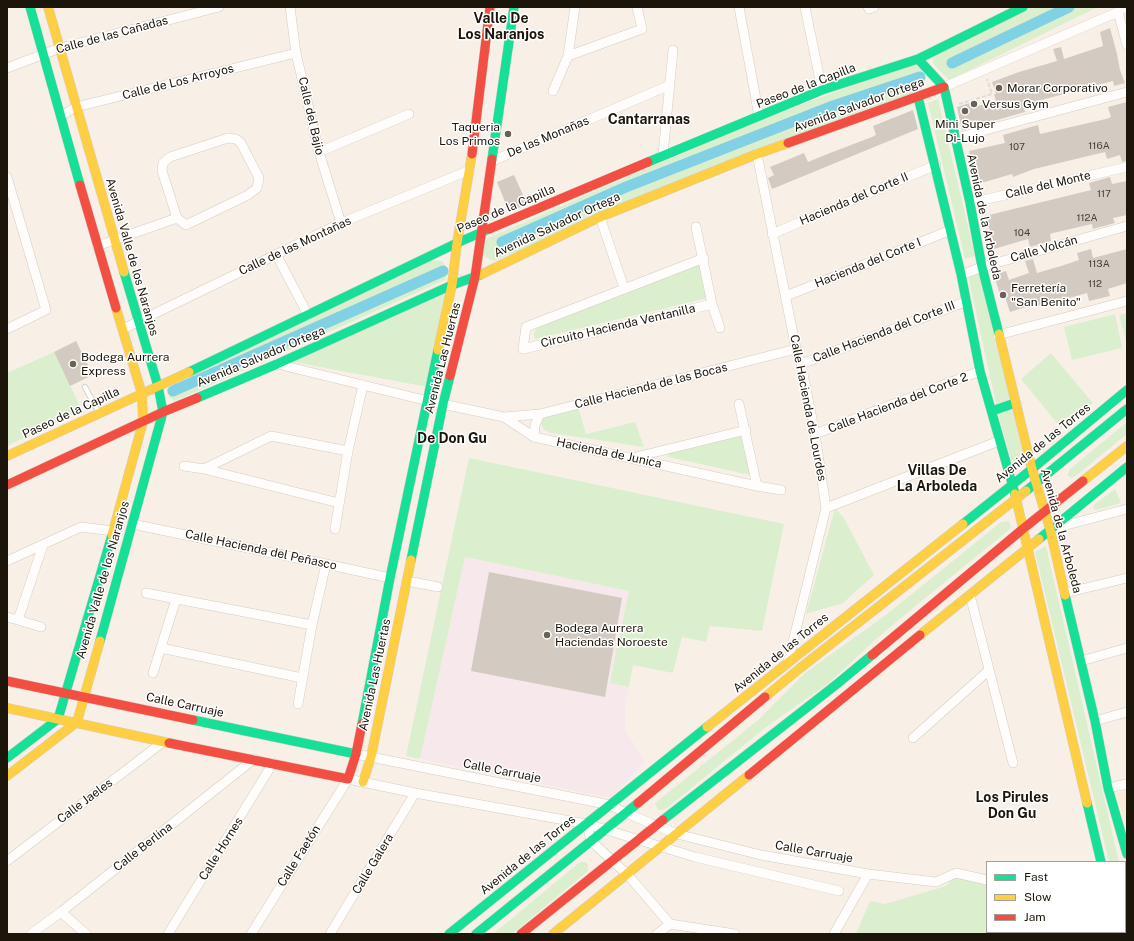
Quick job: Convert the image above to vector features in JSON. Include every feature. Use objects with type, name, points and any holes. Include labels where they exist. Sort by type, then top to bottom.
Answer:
[{"type":"street","name":"Avenida Valle de los Naranjos","points":[[30,7],[97,246],[142,394],[143,422],[58,719]]},
{"type":"street","name":"Avenida Valle de los Naranjos","points":[[48,7],[76,108],[158,386],[163,412],[77,722]]},
{"type":"street","name":"Calle de las Cañadas","points":[[7,68],[60,48],[220,7]]},
{"type":"street","name":"Calle del Bajio","points":[[290,7],[296,52],[319,152],[341,223]]},
{"type":"street","name":"Avenida Las Huertas","points":[[348,778],[356,754],[390,578],[452,285],[457,243],[470,170],[490,7]]},
{"type":"street","name":"Avenida Las Huertas","points":[[363,782],[371,757],[443,404],[475,277],[514,7]]},
{"type":"street","points":[[553,92],[568,56],[575,7]]},
{"type":"street","points":[[568,56],[642,29],[637,7]]},
{"type":"street","points":[[739,7],[759,116]]},
{"type":"street","points":[[806,7],[822,90]]},
{"type":"street","points":[[868,7],[869,9],[874,7]]},
{"type":"street","name":"Paseo de la Capilla","points":[[7,456],[142,394],[457,243],[663,155],[822,90],[918,59],[1023,7]]},
{"type":"street","points":[[1121,10],[1127,45]]},
{"type":"street","name":"Avenida Salvador Ortega","points":[[7,485],[163,412],[277,364],[452,285],[475,277],[600,217],[757,154],[944,87],[1121,10]]},
{"type":"street","points":[[663,155],[672,50]]},
{"type":"street","name":"Calle de Los Arroyos","points":[[61,116],[76,108],[296,52]]},
{"type":"street","name":"Avenida de la Arboleda","points":[[918,59],[944,87],[998,335],[1032,469],[1050,529],[1081,661],[1108,788],[1127,854]]},
{"type":"street","name":"De las Monañas","points":[[492,161],[670,85]]},
{"type":"street","points":[[956,138],[1127,92]]},
{"type":"street","points":[[918,96],[951,230],[967,301],[980,371],[1024,528],[1101,861]]},
{"type":"street","points":[[319,152],[409,114]]},
{"type":"street","points":[[228,138],[236,139],[241,143],[259,178],[257,188],[248,195],[186,225],[177,218],[162,171],[163,163],[170,157],[228,138]]},
{"type":"street","name":"Calle Hacienda de Lourdes","points":[[757,154],[772,234],[815,434],[826,508],[788,662]]},
{"type":"street","name":"Hacienda del Corte II","points":[[772,234],[936,165]]},
{"type":"street","name":"Calle del Monte","points":[[970,203],[1127,167]]},
{"type":"street","name":"Calle de las Montañas","points":[[123,330],[341,223],[470,170]]},
{"type":"street","points":[[7,177],[46,310],[7,329]]},
{"type":"street","points":[[600,217],[624,288],[704,258]]},
{"type":"street","points":[[97,246],[177,218]]},
{"type":"street","name":"Calle Volcán","points":[[961,275],[982,267],[1127,226]]},
{"type":"street","points":[[696,227],[704,258],[712,304],[720,328]]},
{"type":"street","name":"Hacienda del Corte I","points":[[786,296],[951,230]]},
{"type":"street","points":[[276,254],[308,314]]},
{"type":"street","name":"Circuito Hacienda Ventanilla","points":[[624,288],[526,327],[523,349],[712,304]]},
{"type":"street","name":"Calle Hacienda del Corte III","points":[[800,364],[967,301]]},
{"type":"street","points":[[998,335],[1127,301]]},
{"type":"street","name":"Calle Hacienda de las Bocas","points":[[504,417],[540,414],[796,349]]},
{"type":"street","name":"Hacienda de Junica","points":[[277,364],[428,401],[504,417],[534,437],[781,490]]},
{"type":"street","name":"Calle Hacienda del Corte 2","points":[[815,434],[980,371]]},
{"type":"street","points":[[335,529],[348,450],[363,385]]},
{"type":"street","name":"Avenida de las Torres","points":[[449,934],[788,662],[1032,469],[1127,390]]},
{"type":"street","points":[[992,411],[1015,403]]},
{"type":"street","points":[[739,404],[746,430],[757,486]]},
{"type":"street","name":"Avenida de las Torres","points":[[476,934],[626,813],[805,664],[1036,483],[1127,409]]},
{"type":"street","points":[[534,437],[540,414]]},
{"type":"street","points":[[633,458],[746,430]]},
{"type":"street","points":[[204,469],[271,436],[348,450]]},
{"type":"street","points":[[826,508],[999,441]]},
{"type":"street","points":[[521,934],[612,860],[836,684],[1024,528],[1127,446]]},
{"type":"street","points":[[184,466],[204,469],[339,503]]},
{"type":"street","points":[[553,934],[1127,467]]},
{"type":"street","points":[[1050,529],[1127,509]]},
{"type":"street","name":"Calle Hacienda del Peñasco","points":[[132,524],[390,578]]},
{"type":"street","points":[[7,561],[81,527],[113,531]]},
{"type":"street","points":[[18,620],[42,545]]},
{"type":"street","points":[[298,704],[312,625],[326,564]]},
{"type":"street","points":[[1065,593],[1127,578]]},
{"type":"street","points":[[407,581],[438,586]]},
{"type":"street","points":[[146,593],[312,625]]},
{"type":"street","points":[[970,595],[988,671],[1013,763]]},
{"type":"street","points":[[153,673],[176,599]]},
{"type":"street","points":[[88,616],[105,620]]},
{"type":"street","points":[[7,617],[41,627]]},
{"type":"street","points":[[161,648],[302,678]]},
{"type":"street","points":[[1081,661],[1127,648]]},
{"type":"street","points":[[913,738],[988,671]]},
{"type":"street","name":"Calle Carruaje","points":[[7,681],[66,692],[356,754],[610,805],[677,834],[761,855],[868,874],[936,882],[956,873],[986,880]]},
{"type":"street","points":[[7,708],[77,722],[163,742],[254,759],[416,793],[587,824],[695,857],[839,891]]},
{"type":"street","points":[[1094,721],[1127,712]]},
{"type":"street","points":[[7,758],[58,719]]},
{"type":"street","points":[[7,776],[77,722]]},
{"type":"street","name":"Calle Jaeles","points":[[7,861],[163,742]]},
{"type":"street","name":"Calle Berlina","points":[[31,934],[61,912],[254,759]]},
{"type":"street","name":"Calle Hornes","points":[[168,934],[273,763]]},
{"type":"street","name":"Calle Faetón","points":[[251,934],[348,778]]},
{"type":"street","points":[[1108,788],[1127,784]]},
{"type":"street","name":"Calle Galera","points":[[330,934],[416,793]]},
{"type":"street","points":[[587,824],[591,841],[627,874],[670,924],[735,934]]},
{"type":"street","points":[[834,934],[868,874]]},
{"type":"street","points":[[61,912],[86,934]]},
{"type":"street","points":[[657,934],[670,924]]},
{"type":"lane","points":[[85,387],[99,413]]},
{"type":"path","points":[[949,108],[992,94],[983,70]]},
{"type":"shaded area","points":[[465,557],[629,591],[610,683],[629,687],[625,702],[625,729],[645,762],[611,798],[420,759]]},
{"type":"shaded area","points":[[1127,790],[1127,833],[1117,793]]},
{"type":"green space","points":[[1025,7],[1098,7],[949,80],[935,66],[932,58]]},
{"type":"green space","points":[[910,64],[922,69],[925,79],[921,92],[494,261],[485,257],[482,248],[488,238],[752,123]]},
{"type":"green space","points":[[938,99],[975,256],[965,259],[928,103]]},
{"type":"green space","points":[[432,260],[442,261],[449,272],[445,280],[175,401],[170,398],[166,389]]},
{"type":"green space","points":[[700,264],[708,298],[540,338],[535,339],[534,337],[534,333],[538,327]]},
{"type":"green space","points":[[979,272],[1010,400],[996,404],[968,276]]},
{"type":"green space","points":[[447,293],[428,387],[288,361]]},
{"type":"green space","points":[[1127,313],[1127,344],[1119,315]]},
{"type":"green space","points":[[1115,314],[1122,348],[1072,360],[1064,327]]},
{"type":"green space","points":[[54,352],[82,410],[7,446],[7,373]]},
{"type":"green space","points":[[1051,353],[1093,403],[1061,428],[1021,379]]},
{"type":"green space","points":[[578,407],[586,434],[635,422],[644,447],[551,433],[544,430],[541,423],[545,415]]},
{"type":"green space","points":[[1012,409],[1025,464],[1013,467],[998,414]]},
{"type":"green space","points":[[1127,422],[1127,434],[1077,475],[1072,478],[1067,475],[1070,469]]},
{"type":"green space","points":[[743,434],[755,476],[668,457],[668,452]]},
{"type":"green space","points":[[469,458],[784,524],[762,631],[710,626],[706,642],[682,637],[673,673],[633,665],[629,687],[610,683],[629,591],[465,557],[420,759],[406,756]]},
{"type":"green space","points":[[1115,489],[1121,503],[1096,510],[1093,508],[1094,505]]},
{"type":"green space","points":[[835,508],[844,518],[874,575],[843,603],[806,614]]},
{"type":"green space","points":[[1009,521],[1011,527],[1009,530],[875,640],[829,683],[765,728],[667,808],[658,810],[655,803],[757,721],[805,673],[887,614],[1001,522]]},
{"type":"green space","points":[[1046,546],[1119,861],[1109,861],[1035,552]]},
{"type":"green space","points":[[580,862],[586,862],[588,864],[588,871],[512,934],[493,934]]},
{"type":"green space","points":[[955,877],[986,884],[986,933],[1126,933],[1126,928],[1127,934],[856,934],[870,901],[885,904],[946,886]]},
{"type":"building","points":[[1110,28],[1120,70],[1125,83],[1114,86],[1113,81],[1023,105],[1025,112],[962,130],[957,107],[976,101],[978,106],[996,101],[994,94],[996,94],[992,82],[1019,72],[1057,61],[1053,49],[1061,47],[1064,59],[1103,46],[1100,32]]},
{"type":"building","points":[[1127,102],[1127,161],[1122,162],[1120,155],[1107,159],[1105,152],[1034,169],[1013,177],[1012,174],[978,184],[969,151],[1005,143],[1003,135],[1038,125],[1040,134],[1106,119],[1111,117],[1108,107]]},
{"type":"building","points":[[913,110],[918,129],[772,189],[768,178],[774,175],[770,167],[804,153],[808,162],[872,137],[876,135],[873,126]]},
{"type":"building","points":[[514,175],[527,204],[509,212],[497,182]]},
{"type":"building","points":[[1110,177],[1112,184],[1127,181],[1127,215],[1113,218],[1115,223],[1093,229],[1092,224],[1053,233],[1050,234],[1051,241],[1030,247],[1028,239],[994,249],[985,216],[1091,190],[1089,183]]},
{"type":"building","points":[[1091,249],[1093,258],[1127,249],[1127,283],[1108,289],[1110,296],[1089,301],[1087,293],[1052,303],[1010,312],[1005,297],[1001,298],[994,275],[1006,271],[1009,280],[1029,273],[1025,261],[1033,259],[1037,273],[1079,260],[1077,253]]},
{"type":"building","name":"Bodega Aurrera Express","points":[[76,341],[93,375],[70,386],[54,352]]},
{"type":"building","name":"Bodega Aurrera Haciendas Noroeste","points":[[489,572],[622,598],[605,697],[471,671]]},
{"type":"waterway","points":[[952,63],[1069,7]]},
{"type":"waterway","points":[[502,242],[626,187],[830,107],[920,77]]},
{"type":"waterway","points":[[173,391],[443,271]]},
{"type":"traffic: fast","points":[[30,7],[80,185]]},
{"type":"traffic: fast","points":[[492,159],[514,7]]},
{"type":"traffic: fast","points":[[648,162],[822,90],[918,59],[1023,7]]},
{"type":"traffic: fast","points":[[918,59],[944,87],[970,203],[982,267],[999,334]]},
{"type":"traffic: fast","points":[[918,97],[961,274],[980,371],[1015,494]]},
{"type":"traffic: fast","points":[[189,372],[489,229]]},
{"type":"traffic: fast","points":[[100,641],[163,412],[158,386],[124,272]]},
{"type":"traffic: fast","points":[[197,398],[277,364],[452,285],[480,275]]},
{"type":"traffic: fast","points":[[362,724],[390,578],[438,350]]},
{"type":"traffic: fast","points":[[411,560],[450,376]]},
{"type":"traffic: fast","points":[[963,524],[1127,390]]},
{"type":"traffic: fast","points":[[992,411],[1015,403]]},
{"type":"traffic: fast","points":[[1026,491],[1127,409]]},
{"type":"traffic: fast","points":[[1039,539],[1127,467]]},
{"type":"traffic: fast","points":[[58,719],[112,535]]},
{"type":"traffic: fast","points":[[1065,595],[1095,721],[1108,788],[1127,854]]},
{"type":"traffic: fast","points":[[663,820],[872,655]]},
{"type":"traffic: fast","points":[[7,758],[58,719]]},
{"type":"traffic: fast","points":[[193,720],[356,754]]},
{"type":"traffic: fast","points":[[449,934],[707,727]]},
{"type":"traffic: fast","points":[[476,934],[638,803]]},
{"type":"traffic: fast","points":[[1087,803],[1101,861]]},
{"type":"traffic: slow","points":[[48,7],[124,272]]},
{"type":"traffic: slow","points":[[480,275],[600,217],[788,143]]},
{"type":"traffic: slow","points":[[438,350],[452,285],[457,243],[472,154]]},
{"type":"traffic: slow","points":[[112,535],[143,422],[142,394],[116,308]]},
{"type":"traffic: slow","points":[[999,334],[1032,469],[1050,529],[1065,595]]},
{"type":"traffic: slow","points":[[7,456],[189,372]]},
{"type":"traffic: slow","points":[[1083,481],[1127,446]]},
{"type":"traffic: slow","points":[[765,697],[1026,491]]},
{"type":"traffic: slow","points":[[1015,494],[1087,803]]},
{"type":"traffic: slow","points":[[707,727],[963,524]]},
{"type":"traffic: slow","points":[[920,635],[1039,539]]},
{"type":"traffic: slow","points":[[363,782],[371,757],[411,560]]},
{"type":"traffic: slow","points":[[7,776],[77,722],[100,641]]},
{"type":"traffic: slow","points":[[7,708],[169,743]]},
{"type":"traffic: slow","points":[[553,934],[749,775]]},
{"type":"traffic: jam","points":[[472,154],[490,7]]},
{"type":"traffic: jam","points":[[788,143],[944,87]]},
{"type":"traffic: jam","points":[[450,376],[475,277],[492,159]]},
{"type":"traffic: jam","points":[[489,229],[648,162]]},
{"type":"traffic: jam","points":[[80,185],[116,308]]},
{"type":"traffic: jam","points":[[7,485],[163,412],[197,398]]},
{"type":"traffic: jam","points":[[872,655],[1024,528],[1083,481]]},
{"type":"traffic: jam","points":[[749,775],[920,635]]},
{"type":"traffic: jam","points":[[7,681],[193,720]]},
{"type":"traffic: jam","points":[[638,803],[765,697]]},
{"type":"traffic: jam","points":[[169,743],[348,779],[356,754],[362,724]]},
{"type":"traffic: jam","points":[[521,934],[663,820]]},
{"type":"place","name":"Morar Corporativo","points":[[999,88]]},
{"type":"place","name":"Versus Gym","points":[[974,104]]},
{"type":"place","name":"Mini Super Di-Lujo","points":[[965,111]]},
{"type":"place","name":"Taqueria Los Primos","points":[[508,134]]},
{"type":"place","name":"Ferretería \"San Benito\"","points":[[1003,295]]},
{"type":"place","name":"Bodega Aurrera Express","points":[[73,364]]},
{"type":"place","name":"Bodega Aurrera Haciendas Noroeste","points":[[547,635]]},
{"type":"district","name":"Valle De Los Naranjos","points":[[501,28]]},
{"type":"district","name":"Cantarranas","points":[[649,120]]},
{"type":"district","name":"De Don Gu","points":[[452,439]]},
{"type":"district","name":"Villas De La Arboleda","points":[[937,480]]},
{"type":"district","name":"Los Pirules Don Gu","points":[[1012,806]]}]
